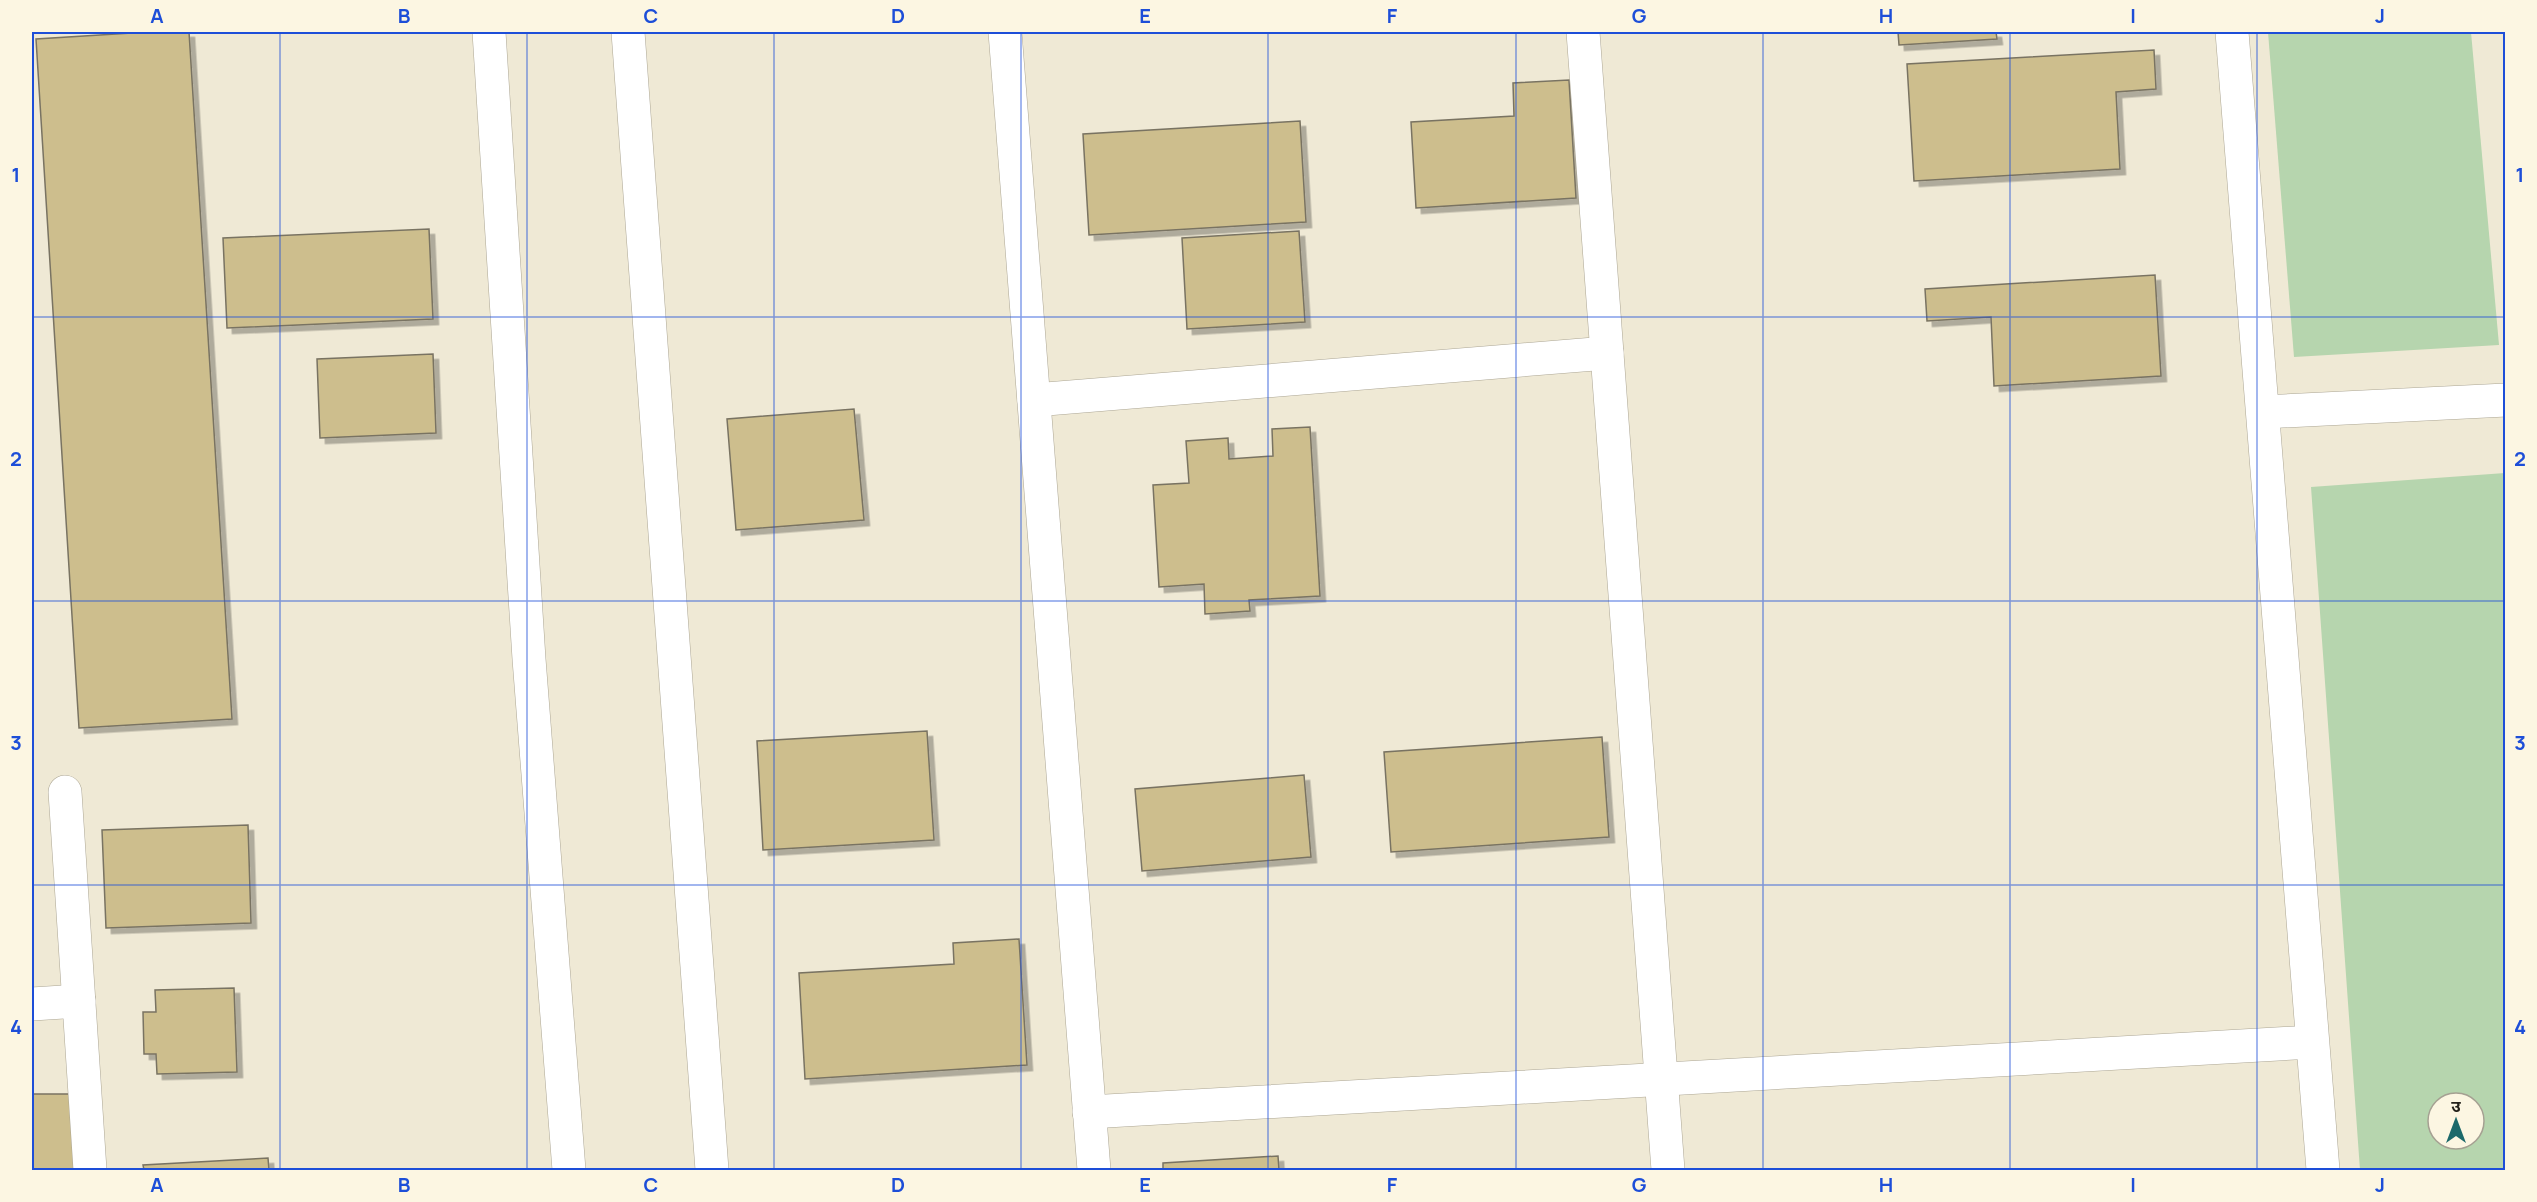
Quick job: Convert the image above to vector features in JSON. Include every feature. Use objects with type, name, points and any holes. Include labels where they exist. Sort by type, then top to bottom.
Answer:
[{"type":"street","points":[[489,32],[529,659],[568,1170]]},
{"type":"street","points":[[628,32],[712,1170]]},
{"type":"street","points":[[1005,32],[1094,1170]]},
{"type":"street","points":[[1583,32],[1668,1170]]},
{"type":"street","points":[[2232,32],[2323,1170]]},
{"type":"street","points":[[1034,400],[1607,353]]},
{"type":"street","points":[[2263,412],[2505,400]]},
{"type":"street","points":[[65,792],[90,1170]]},
{"type":"street","points":[[32,1004],[79,1001]]},
{"type":"street","points":[[1089,1112],[2312,1042]]},
{"type":"green space","points":[[2268,32],[2471,32],[2499,345],[2294,357]]},
{"type":"green space","points":[[2505,473],[2505,1170],[2360,1170],[2311,487]]},
{"type":"building","points":[[148,32],[189,32],[232,719],[79,728],[36,39]]},
{"type":"building","points":[[1898,32],[1996,32],[1997,39],[1899,45]]},
{"type":"building","points":[[2154,50],[2156,89],[2116,92],[2120,169],[1914,181],[1907,64]]},
{"type":"building","points":[[1569,80],[1576,198],[1416,208],[1411,122],[1514,116],[1513,83]]},
{"type":"building","points":[[1300,121],[1306,222],[1089,235],[1083,134]]},
{"type":"building","points":[[429,229],[433,319],[227,328],[223,238]]},
{"type":"building","points":[[1299,231],[1305,322],[1187,329],[1182,238]]},
{"type":"building","points":[[2155,275],[2161,376],[1994,386],[1991,317],[1927,321],[1925,289]]},
{"type":"building","points":[[433,354],[436,433],[320,438],[317,359]]},
{"type":"building","points":[[854,409],[864,520],[736,530],[727,419]]},
{"type":"building","points":[[1310,427],[1320,596],[1249,600],[1250,611],[1205,614],[1204,584],[1159,587],[1153,485],[1189,483],[1186,441],[1228,438],[1229,459],[1273,456],[1272,429]]},
{"type":"building","points":[[927,731],[934,840],[763,850],[757,741]]},
{"type":"building","points":[[1602,737],[1609,837],[1391,852],[1384,752]]},
{"type":"building","points":[[1304,775],[1311,857],[1142,871],[1135,789]]},
{"type":"building","points":[[248,825],[251,923],[106,928],[102,830]]},
{"type":"building","points":[[1019,939],[1027,1065],[805,1079],[799,973],[954,964],[953,943]]},
{"type":"building","points":[[234,988],[237,1072],[157,1074],[156,1054],[144,1054],[143,1012],[156,1012],[155,990]]},
{"type":"building","points":[[32,1094],[76,1094],[76,1170],[32,1170]]},
{"type":"building","points":[[1278,1156],[1279,1170],[1163,1170],[1163,1163]]},
{"type":"building","points":[[268,1158],[269,1170],[144,1170],[143,1165]]}]
